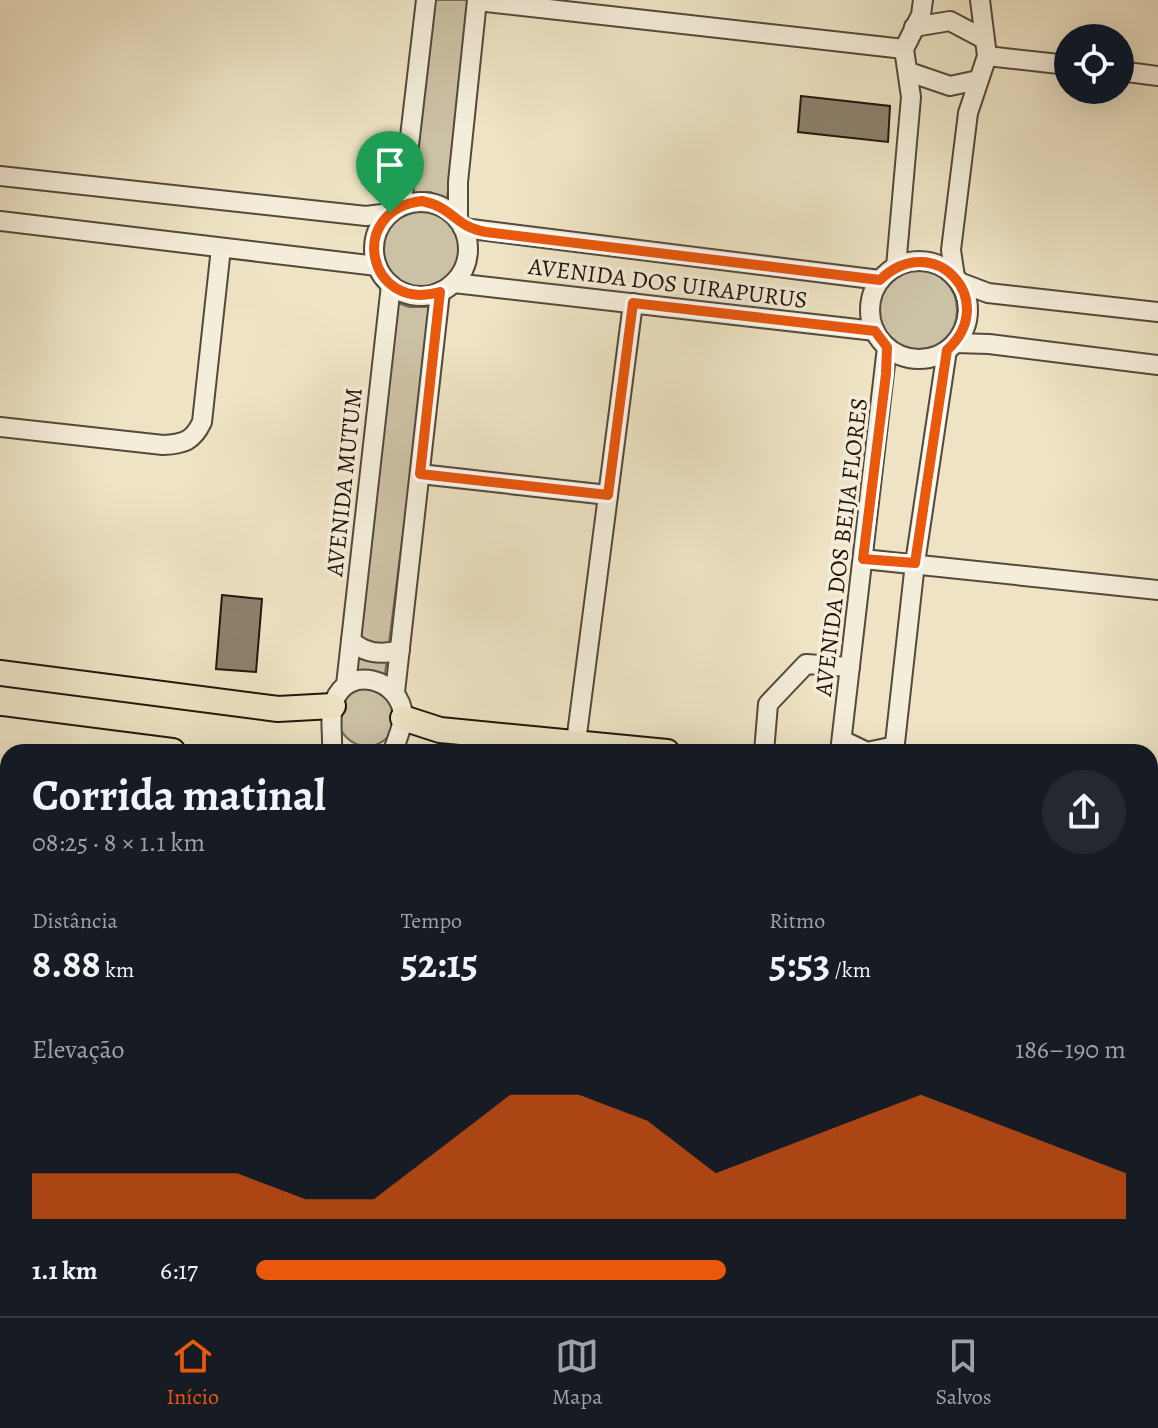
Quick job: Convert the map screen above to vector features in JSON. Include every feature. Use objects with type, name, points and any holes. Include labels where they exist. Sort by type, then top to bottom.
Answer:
[{"type":"highway","points":[[0,730],[109,744]]},
{"type":"main road","points":[[0,673],[278,709],[339,696]]},
{"type":"main road","points":[[403,718],[440,730],[594,744]]},
{"type":"street","points":[[426,0],[404,188],[375,237],[377,266],[391,285],[414,296],[447,287],[461,273],[468,251],[460,224],[458,182],[477,1],[904,49]]},
{"type":"street","points":[[896,267],[911,97],[904,49],[923,0]]},
{"type":"street","points":[[896,744],[915,563],[951,346],[967,313],[951,250],[968,113],[986,48],[980,0]]},
{"type":"street","points":[[914,27],[950,21],[986,48],[1054,62]]},
{"type":"street","points":[[909,72],[950,86],[978,80]]},
{"type":"street","points":[[1134,73],[1158,76]]},
{"type":"street","points":[[0,176],[366,216],[422,201],[448,210],[460,224]]},
{"type":"street","points":[[0,221],[377,266]]},
{"type":"street","name":"AVENIDA DOS UIRAPURUS","points":[[460,224],[880,280]]},
{"type":"street","points":[[0,427],[163,445],[182,444],[195,437],[202,422],[221,248]]},
{"type":"street","points":[[1158,312],[988,293],[957,280],[943,267],[927,262],[896,267],[880,280],[870,305],[875,331],[887,347],[898,354],[923,359],[951,346],[989,344],[1158,365]]},
{"type":"street","name":"AVENIDA MUTUM","points":[[333,744],[351,640],[391,285]]},
{"type":"street","points":[[395,744],[403,718],[395,692],[420,474],[447,287]]},
{"type":"street","name":"AVENIDA DOS UIRAPURUS","points":[[447,287],[633,303],[875,331]]},
{"type":"street","points":[[576,742],[633,303]]},
{"type":"street","name":"AVENIDA DOS BEIJA FLORES","points":[[841,744],[887,347]]},
{"type":"street","points":[[420,474],[608,495]]},
{"type":"street","points":[[863,559],[1158,590]]},
{"type":"street","points":[[351,640],[367,651],[381,653],[400,650]]},
{"type":"street","points":[[765,744],[768,704],[806,664],[850,667]]},
{"type":"street","points":[[339,696],[369,680],[388,685],[395,692]]},
{"type":"shaded area","points":[[434,0],[470,0],[447,199],[430,192],[411,194]]},
{"type":"shaded area","points":[[421,209],[436,212],[449,221],[458,234],[461,249],[458,264],[449,277],[436,286],[421,289],[406,286],[393,277],[384,264],[381,249],[384,234],[393,221],[406,212]]},
{"type":"shaded area","points":[[916,269],[932,272],[945,281],[954,294],[957,310],[954,326],[945,339],[932,348],[916,351],[900,348],[887,339],[878,326],[875,310],[878,294],[887,281],[900,272]]},
{"type":"shaded area","points":[[398,303],[409,307],[432,307],[385,674],[374,671],[352,674]]},
{"type":"shaded area","points":[[356,690],[378,690],[394,706],[394,728],[378,744],[356,744],[340,728],[340,706]]},
{"type":"building","points":[[801,96],[890,106],[888,142],[798,132]]},
{"type":"building","points":[[222,595],[262,599],[256,672],[216,669]]},
{"type":"route","points":[[422,201],[448,210],[463,228],[486,232],[858,274],[880,280],[890,270],[911,262],[927,262],[943,267],[959,282],[966,297],[967,313],[964,329],[947,350],[915,563],[863,559],[886,374],[887,347],[875,331],[633,303],[608,495],[420,474],[440,292],[414,296],[402,292],[382,276],[374,251],[375,237],[390,213],[409,203],[422,201]]}]
